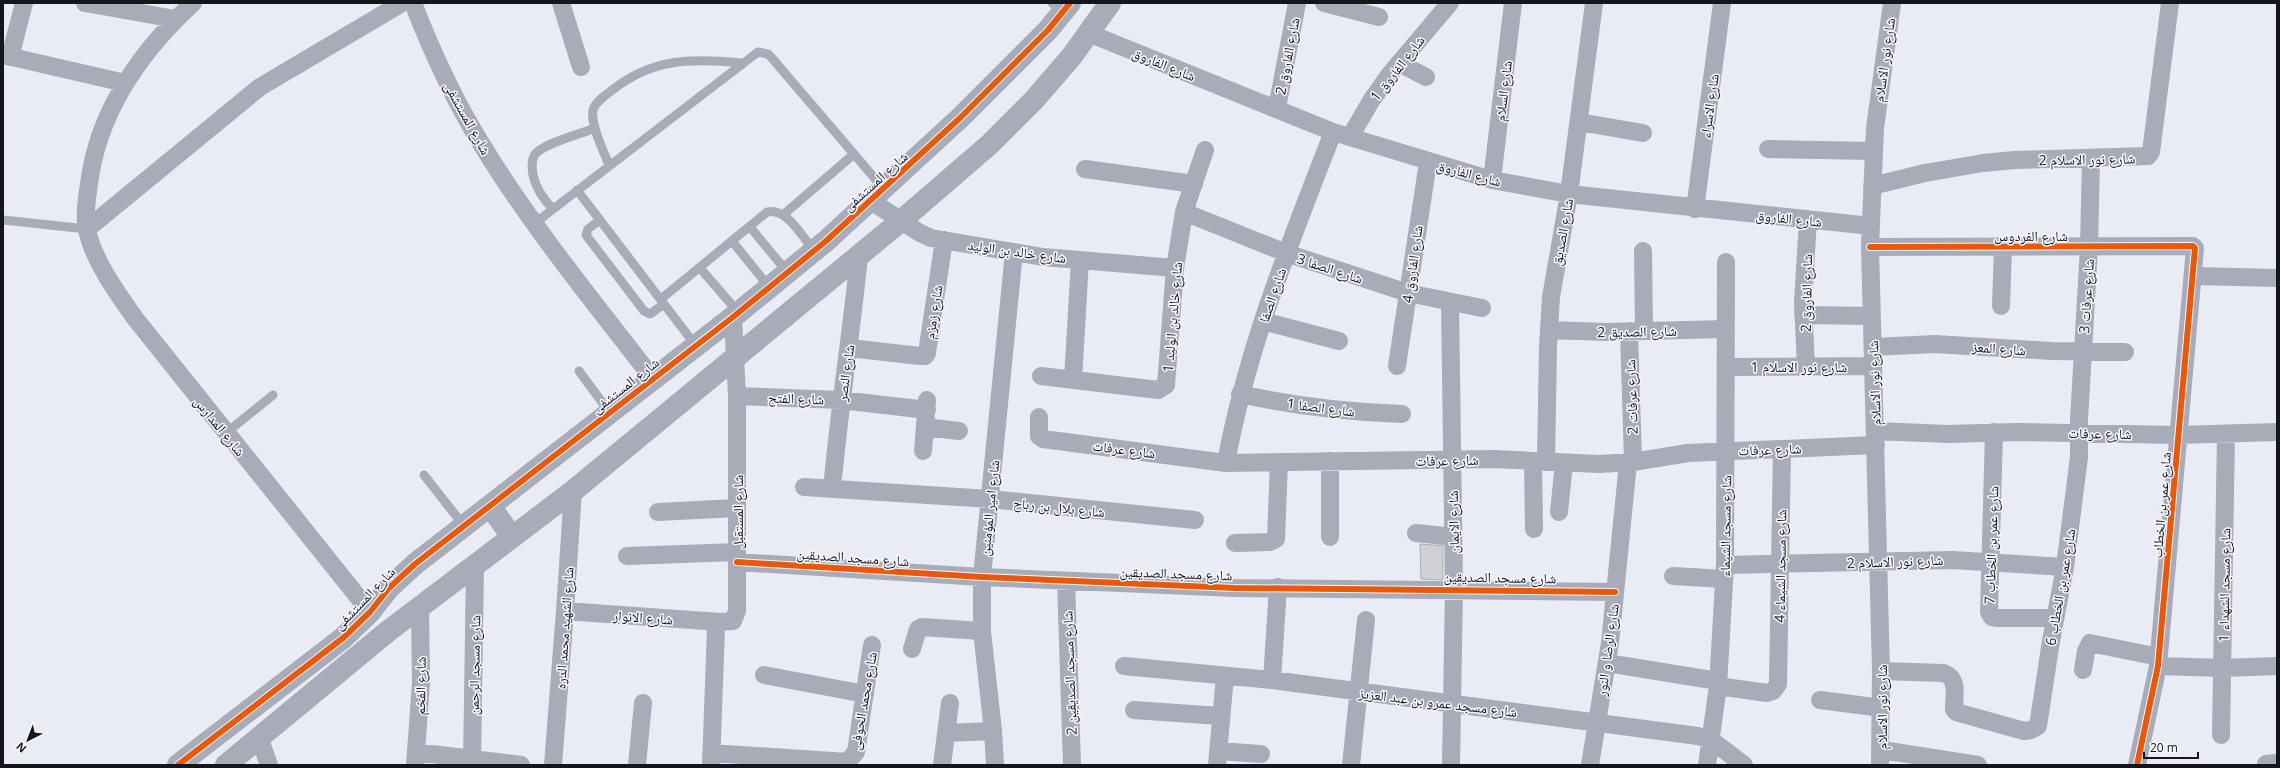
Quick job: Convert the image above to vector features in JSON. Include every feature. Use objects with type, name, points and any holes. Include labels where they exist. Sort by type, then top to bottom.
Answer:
[{"type":"street","points":[[24,3],[7,56],[125,83]]},
{"type":"street","points":[[85,3],[175,19]]},
{"type":"street","points":[[87,229],[87,196],[91,164],[105,122],[125,83],[140,60],[175,19],[193,3]]},
{"type":"street","points":[[87,229],[254,91],[295,65],[402,3]]},
{"type":"street","name":"شارع المستشفى","points":[[413,3],[431,47],[461,108],[503,178],[535,224],[653,379]]},
{"type":"street","points":[[561,3],[581,67]]},
{"type":"street","points":[[226,765],[420,608],[572,491],[859,257],[902,220],[990,144],[1034,100],[1088,34],[1110,3]]},
{"type":"street","name":"شارع الفاروق 2","points":[[1277,108],[1298,3]]},
{"type":"street","points":[[1324,3],[1379,17]]},
{"type":"street","name":"شارع الفاروق 1","points":[[1350,137],[1371,100],[1399,63],[1450,3]]},
{"type":"street","name":"شارع السلام","points":[[1492,180],[1513,3]]},
{"type":"street","name":"شارع الصديق","points":[[1534,529],[1551,296],[1569,194],[1594,3]]},
{"type":"street","name":"شارع الاسراء","points":[[1695,209],[1722,3]]},
{"type":"street","name":"شارع نور الاسلام","points":[[1881,757],[1882,671],[1870,247],[1875,128],[1892,3]]},
{"type":"street","name":"شارع نور الاسلام 2","points":[[1872,186],[1925,173],[1982,163],[2014,160],[2144,158],[2148,156],[2151,152],[2170,3]]},
{"type":"street","name":"شارع المستشفى","points":[[178,765],[335,645],[370,612],[377,601],[402,576],[696,346],[814,251],[878,195],[966,112],[1062,6]]},
{"type":"street","name":"شارع الفاروق","points":[[1088,34],[1277,108],[1333,132],[1428,162],[1492,180],[1569,194],[1695,209],[1871,226]]},
{"type":"street","points":[[1399,63],[1426,77]]},
{"type":"street","points":[[1579,122],[1643,133]]},
{"type":"street","name":"شارع الصفا","points":[[1226,463],[1240,394],[1263,320],[1286,253],[1333,132]]},
{"type":"street","points":[[1768,149],[1874,152]]},
{"type":"street","name":"شارع خالد بن الوليد 1","points":[[1041,376],[1158,390],[1166,386],[1175,268],[1184,212],[1205,150]]},
{"type":"street","name":"شارع عرفات 3","points":[[2079,432],[2092,159]]},
{"type":"street","name":"شارع الفاروق 4","points":[[1397,366],[1428,162]]},
{"type":"street","points":[[1085,169],[1194,184]]},
{"type":"street","name":"شارع خالد بن الوليد","points":[[878,195],[902,220],[920,233],[944,240],[1014,252],[1080,260],[1175,268]]},
{"type":"street","name":"شارع الصفا 3","points":[[1184,212],[1286,253],[1408,293],[1482,308]]},
{"type":"street","name":"شارع الفاروق 2","points":[[1806,366],[1803,315],[1808,220]]},
{"type":"street","name":"شارع المدارس","points":[[87,229],[96,253],[119,297],[149,337],[370,612]]},
{"type":"street","name":"شارع زمزم","points":[[849,348],[925,356],[927,353],[944,240]]},
{"type":"street","name":"شارع الفردوس","points":[[1870,247],[2193,246]]},
{"type":"street","name":"شارع عمر بن الخطاب","points":[[2137,765],[2159,661],[2178,435],[2194,276],[2196,251],[2193,246]]},
{"type":"street","points":[[2001,306],[2003,247]]},
{"type":"street","name":"شارع عرفات 2","points":[[1630,463],[1643,251]]},
{"type":"street","name":"شارع امير المؤمنين","points":[[995,765],[994,731],[982,630],[982,577],[1014,252]]},
{"type":"street","name":"شارع النصر","points":[[832,489],[841,400],[849,348],[859,257]]},
{"type":"street","points":[[1073,380],[1080,260]]},
{"type":"street","name":"شارع مسجد الشيماء","points":[[1707,765],[1718,683],[1725,572],[1726,262]]},
{"type":"street","points":[[2194,276],[2277,278]]},
{"type":"street","name":"شارع الايمان","points":[[1450,302],[1454,588],[1451,765]]},
{"type":"street","name":"شارع المستقبل","points":[[720,622],[733,620],[736,616],[737,396],[734,359],[735,314]]},
{"type":"street","points":[[1803,315],[1872,316]]},
{"type":"street","points":[[1263,320],[1339,341]]},
{"type":"street","name":"شارع الصديق 2","points":[[1549,330],[1637,331],[1726,329]]},
{"type":"street","name":"شارع المعز","points":[[1873,346],[1935,344],[2050,351],[2082,350],[2125,352]]},
{"type":"street","name":"شارع نور الاسلام 1","points":[[1726,367],[1873,366]]},
{"type":"street","name":"شارع الصفا 1","points":[[1240,394],[1279,403],[1333,410],[1402,414]]},
{"type":"street","name":"شارع الفتح","points":[[737,396],[841,400],[926,412],[959,431]]},
{"type":"street","points":[[923,451],[926,412]]},
{"type":"street","name":"شارع عرفات","points":[[1039,417],[1038,431],[1039,436],[1043,439],[1226,463],[1452,460],[1630,463],[1688,453],[1782,449],[1876,438],[1948,434],[1994,432],[2079,432],[2178,435],[2277,432]]},
{"type":"street","name":"شارع عمر بن الخطاب 7","points":[[1994,432],[1989,612],[1992,616],[2055,618]]},
{"type":"street","name":"شارع عمر بن الخطاب 6","points":[[1882,671],[1944,673],[1950,675],[1955,681],[1954,709],[1956,712],[2024,731],[2032,730],[2038,726],[2075,501],[2079,432]]},
{"type":"street","name":"شارع مسجد الشهداء 1","points":[[2221,735],[2226,434]]},
{"type":"street","name":"شارع مسجد الشيماء 4","points":[[1718,683],[1767,693],[1773,691],[1778,684],[1782,449]]},
{"type":"street","points":[[1330,461],[1330,537]]},
{"type":"street","points":[[1235,543],[1270,542],[1276,539],[1278,462]]},
{"type":"street","points":[[1559,512],[1564,463]]},
{"type":"street","name":"شارع الرضا و النور","points":[[1590,765],[1607,663],[1630,463]]},
{"type":"street","name":"شارع بلال بن رباح","points":[[804,487],[990,499],[1195,520]]},
{"type":"street","name":"شارع الشهيد محمد الدره","points":[[553,765],[566,611],[572,491]]},
{"type":"street","points":[[490,506],[512,537]]},
{"type":"street","points":[[658,512],[737,508]]},
{"type":"street","points":[[1416,533],[1453,537]]},
{"type":"street","name":"شارع مسجد الصديقين","points":[[627,556],[737,557],[982,577],[1066,581],[1278,588],[1454,588],[1615,592]]},
{"type":"street","name":"شارع نور الاسلام 2","points":[[1673,576],[1725,572],[1780,565],[1879,561],[1990,561],[2065,567]]},
{"type":"street","name":"شارع مسجد الرحمن","points":[[472,762],[475,566]]},
{"type":"street","name":"شارع مسجد الصديقين 2","points":[[1066,581],[1072,765]]},
{"type":"street","points":[[1272,680],[1278,588]]},
{"type":"street","name":"شارع الفخم","points":[[415,758],[421,683],[420,608]]},
{"type":"street","name":"شارع الانوار","points":[[566,611],[720,622]]},
{"type":"street","points":[[1351,765],[1366,620]]},
{"type":"street","points":[[711,759],[716,628],[720,622]]},
{"type":"street","points":[[912,649],[918,629],[922,627],[982,630]]},
{"type":"street","points":[[2083,670],[2086,651],[2090,643],[2159,661],[2223,668],[2277,666]]},
{"type":"street","name":"شارع محمد الحوفى","points":[[711,759],[847,762],[856,752],[872,645]]},
{"type":"street","points":[[1607,663],[1718,683]]},
{"type":"street","name":"شارع مسجد عمرو بن عبد العزيز","points":[[1124,666],[1272,680],[1698,736],[1711,740],[1744,765]]},
{"type":"street","points":[[764,675],[865,694]]},
{"type":"street","points":[[1225,676],[1217,758],[1261,754]]},
{"type":"street","points":[[1820,700],[1882,708]]},
{"type":"street","points":[[637,765],[643,703]]},
{"type":"street","points":[[942,765],[950,703]]},
{"type":"street","points":[[1134,710],[1220,716]]},
{"type":"street","points":[[946,733],[994,731]]},
{"type":"street","points":[[259,737],[269,765]]},
{"type":"street","points":[[1881,757],[1978,765]]},
{"type":"street","points":[[415,758],[521,765]]},
{"type":"lane","points":[[535,224],[741,63],[758,52],[768,54],[854,154],[878,195]]},
{"type":"lane","points":[[609,166],[592,117],[596,104],[620,84],[640,73],[663,64],[686,60],[741,63]]},
{"type":"lane","points":[[553,209],[545,201],[534,180],[532,163],[533,157],[542,148],[595,128]]},
{"type":"lane","points":[[784,215],[854,154]]},
{"type":"lane","points":[[577,190],[696,346]]},
{"type":"lane","points":[[600,220],[588,229],[586,235],[644,311],[650,314],[700,268],[767,212],[776,211],[784,215],[814,251]]},
{"type":"lane","points":[[3,220],[87,229]]},
{"type":"lane","points":[[750,227],[788,272]]},
{"type":"lane","points":[[732,241],[769,287]]},
{"type":"lane","points":[[700,268],[735,314]]},
{"type":"lane","points":[[579,371],[610,413]]},
{"type":"lane","points":[[226,432],[273,395]]},
{"type":"lane","points":[[424,475],[464,526]]},
{"type":"building","points":[[1420,544],[1443,546],[1443,580],[1421,579]]},
{"type":"cycle path","points":[[178,765],[343,638],[370,612],[389,588],[415,564],[733,317],[826,241],[961,117],[1048,30],[1070,3]]},
{"type":"cycle path","points":[[1870,247],[2193,246],[2195,248],[2158,666],[2137,765]]},
{"type":"cycle path","points":[[737,562],[982,577],[1235,588],[1615,592]]}]
